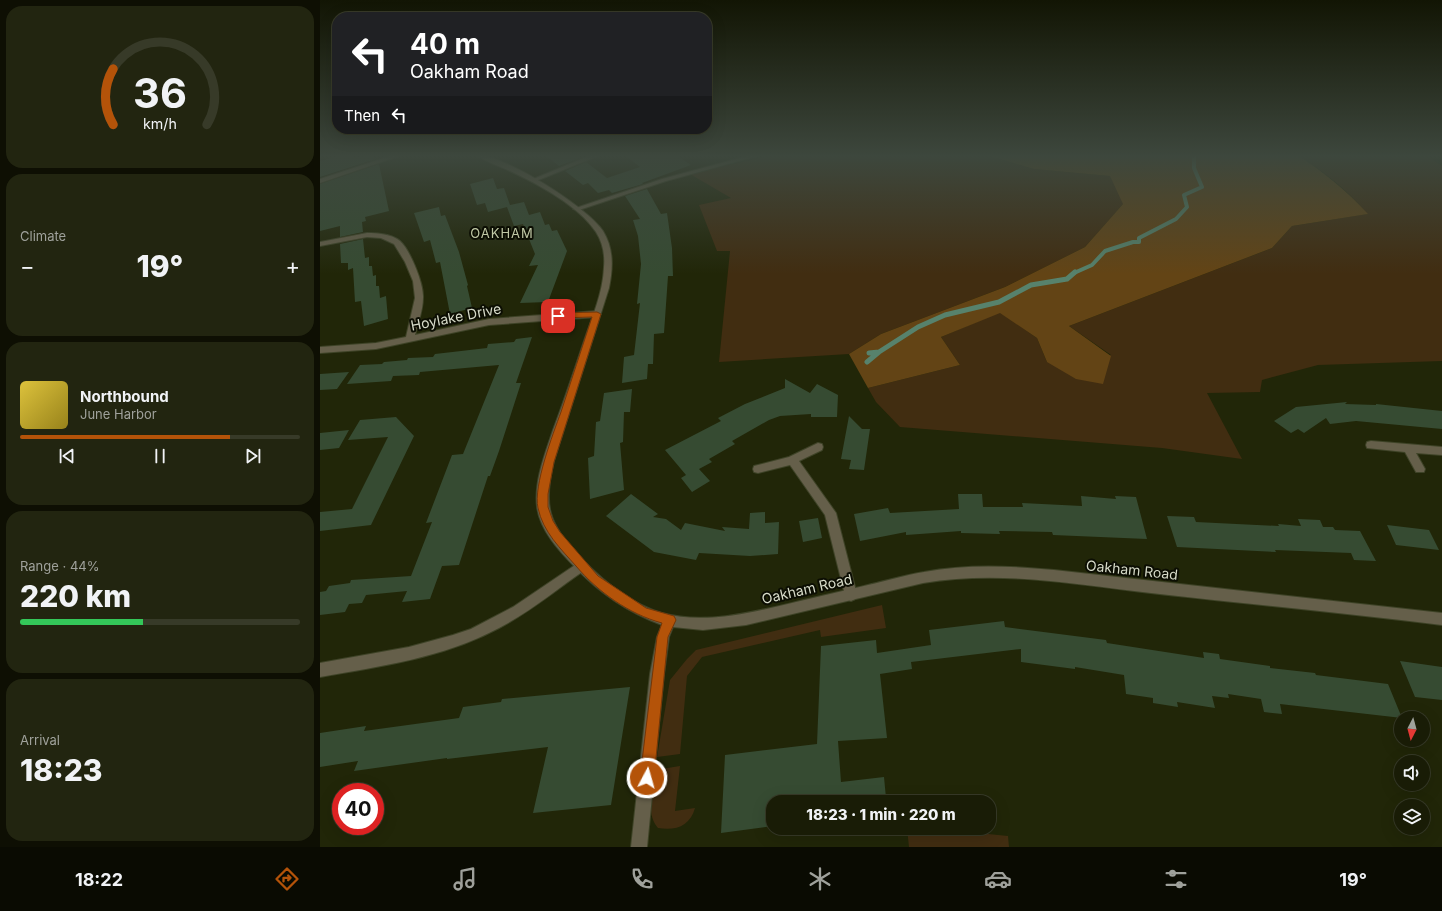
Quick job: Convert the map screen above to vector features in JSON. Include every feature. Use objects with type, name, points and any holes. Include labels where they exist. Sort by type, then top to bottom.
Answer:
[{"type":"street","name":"Oakham Road","points":[[556,195],[577,209],[591,221],[606,244],[606,280],[597,314],[549,462],[543,494],[543,507],[548,523],[556,536],[581,566],[594,579],[644,612],[670,620],[710,623],[767,615],[920,577],[958,572],[1049,576],[1442,619]]},
{"type":"street","points":[[577,209],[620,195]]},
{"type":"street","points":[[320,244],[366,235],[382,236],[396,242],[409,262],[417,281],[419,298],[410,339]]},
{"type":"street","name":"Hoylake Drive","points":[[320,350],[376,346],[489,322],[597,314]]},
{"type":"street","points":[[1371,445],[1442,451]]},
{"type":"street","points":[[758,469],[792,460],[818,447]]},
{"type":"street","points":[[1409,449],[1420,469]]},
{"type":"street","points":[[792,460],[830,513],[851,595]]},
{"type":"street","points":[[320,670],[429,650],[456,641],[496,624],[581,566]]},
{"type":"street","points":[[639,847],[662,637],[670,620]]},
{"type":"shaded area","points":[[725,195],[1120,195],[1124,203],[1085,247],[1005,287],[881,334],[849,354],[719,362],[730,251],[717,251],[699,205],[731,198]]},
{"type":"shaded area","points":[[1119,195],[1349,195],[1368,214],[1292,226],[1272,248],[1069,326],[1111,356],[1103,384],[1076,379],[1047,362],[1037,338],[1000,313],[941,337],[960,365],[868,388],[849,354],[881,334],[1005,287],[1085,247],[1123,204]]},
{"type":"shaded area","points":[[1349,195],[1442,195],[1442,361],[1318,365],[1262,380],[1260,392],[1207,393],[1242,459],[1162,448],[900,427],[876,402],[868,388],[960,365],[941,337],[1000,312],[1037,338],[1047,362],[1111,355],[1069,326],[1272,248],[1292,226],[1367,214]]},
{"type":"shaded area","points":[[882,605],[886,628],[821,637],[820,630],[702,657],[687,676],[680,754],[657,757],[670,680],[696,650]]},
{"type":"shaded area","points":[[680,766],[675,811],[695,808],[693,814],[686,823],[676,828],[658,828],[654,822],[651,808],[655,770]]},
{"type":"shaded area","points":[[908,835],[996,835],[1008,836],[1009,847],[909,847]]},
{"type":"building","points":[[320,195],[385,195],[389,211],[365,217],[366,221],[362,222],[363,232],[340,237],[340,226],[320,231]]},
{"type":"building","points":[[474,195],[506,195],[510,205],[524,202],[529,215],[540,212],[545,225],[549,224],[552,231],[557,230],[567,251],[548,302],[520,303],[538,265],[529,266],[535,254],[523,224],[514,226],[507,207],[488,212],[485,203],[477,205]]},
{"type":"building","points":[[650,195],[661,214],[667,213],[672,248],[673,276],[668,276],[664,333],[654,334],[653,364],[648,364],[647,379],[622,383],[624,357],[634,355],[640,303],[637,304],[641,264],[638,236],[633,220],[640,219],[625,196]]},
{"type":"building","points":[[439,207],[441,216],[445,215],[459,252],[468,285],[472,308],[450,314],[440,262],[436,263],[430,240],[424,242],[414,213]]},
{"type":"building","points":[[363,239],[365,258],[369,257],[369,266],[372,266],[373,276],[376,275],[376,286],[379,286],[380,298],[386,296],[388,319],[364,326],[361,301],[355,302],[353,268],[348,270],[348,263],[341,263],[340,244]]},
{"type":"building","points":[[532,337],[516,383],[521,383],[499,451],[490,476],[488,476],[459,565],[442,566],[430,599],[402,602],[407,591],[366,595],[362,603],[349,604],[345,612],[320,615],[320,592],[326,591],[329,586],[350,583],[351,580],[411,576],[432,522],[426,523],[452,455],[463,454],[499,365],[420,372],[419,375],[393,376],[391,381],[347,384],[360,365],[382,364],[384,362],[407,360],[408,358],[433,357],[435,354],[487,348],[488,344],[514,342],[516,339]]},
{"type":"building","points":[[349,372],[337,389],[320,390],[320,374]]},
{"type":"building","points":[[785,379],[810,393],[817,384],[838,395],[837,417],[811,417],[811,414],[780,416],[769,420],[732,441],[735,444],[709,459],[712,462],[699,469],[710,481],[692,492],[681,478],[686,475],[665,450],[721,421],[718,418],[745,404],[785,388]]},
{"type":"building","points":[[632,389],[630,412],[624,412],[623,442],[620,443],[624,490],[590,499],[588,458],[594,456],[596,422],[600,421],[604,393]]},
{"type":"building","points":[[1347,402],[1345,404],[1376,404],[1442,411],[1442,429],[1356,421],[1330,424],[1326,418],[1304,433],[1298,429],[1291,433],[1274,421],[1296,407]]},
{"type":"building","points":[[849,416],[862,429],[870,429],[864,470],[849,469],[851,460],[841,459]]},
{"type":"building","points":[[396,417],[414,436],[371,525],[320,531],[320,512],[352,509],[388,437],[348,440],[360,420]]},
{"type":"building","points":[[349,430],[339,448],[320,450],[320,433]]},
{"type":"building","points":[[631,494],[658,514],[653,517],[666,519],[681,530],[685,523],[725,531],[722,527],[749,529],[750,513],[765,512],[765,523],[779,522],[778,554],[750,556],[699,553],[696,560],[654,552],[606,516]]},
{"type":"building","points":[[958,494],[982,494],[983,507],[1023,507],[1022,503],[1082,506],[1081,496],[1116,499],[1115,496],[1136,497],[1147,539],[1053,535],[1052,532],[999,531],[1000,534],[961,533],[961,531],[906,535],[906,532],[860,541],[854,514],[888,508],[890,513],[959,509]]},
{"type":"building","points":[[1167,516],[1194,517],[1196,522],[1279,526],[1278,524],[1301,526],[1298,519],[1320,520],[1323,527],[1333,527],[1335,530],[1360,531],[1376,561],[1354,560],[1351,553],[1275,550],[1276,552],[1177,547]]},
{"type":"building","points":[[818,518],[822,538],[803,542],[799,521]]},
{"type":"building","points":[[1387,525],[1429,530],[1439,550],[1396,545]]},
{"type":"building","points":[[1004,621],[1005,627],[1106,640],[1107,643],[1204,658],[1203,652],[1219,654],[1220,659],[1270,666],[1270,668],[1388,684],[1399,711],[1394,711],[1394,717],[1280,704],[1282,714],[1264,712],[1261,699],[1228,694],[1229,698],[1212,696],[1215,708],[1177,702],[1178,707],[1153,703],[1153,698],[1126,694],[1124,675],[1075,667],[1075,669],[1021,662],[1021,649],[911,662],[912,669],[880,674],[887,738],[838,741],[841,782],[884,777],[886,795],[766,795],[766,827],[721,833],[725,755],[817,744],[821,646],[876,640],[877,653],[931,645],[929,630]]},
{"type":"building","points":[[1400,661],[1442,667],[1442,700],[1415,697]]},
{"type":"building","points":[[630,687],[611,805],[533,813],[548,747],[447,758],[354,771],[358,761],[320,767],[320,733],[366,726],[364,731],[459,718],[463,707],[501,702],[502,699]]},
{"type":"waterway","points":[[1074,273],[1092,265],[1105,251],[1133,242],[1139,242],[1139,238],[1176,219],[1187,207],[1185,195]]},
{"type":"waterway","points":[[879,352],[918,327],[945,315],[999,302],[1031,285],[1067,279],[1075,272]]},
{"type":"waterway","points":[[867,362],[879,352]]},
{"type":"waterway","points":[[869,353],[879,352]]},
{"type":"district","name":"OAKHAM","points":[[502,233]]},
{"type":"route","points":[[558,316],[597,314],[549,462],[543,494],[543,507],[548,523],[556,536],[594,579],[644,612],[670,620],[662,637],[647,778]]}]
